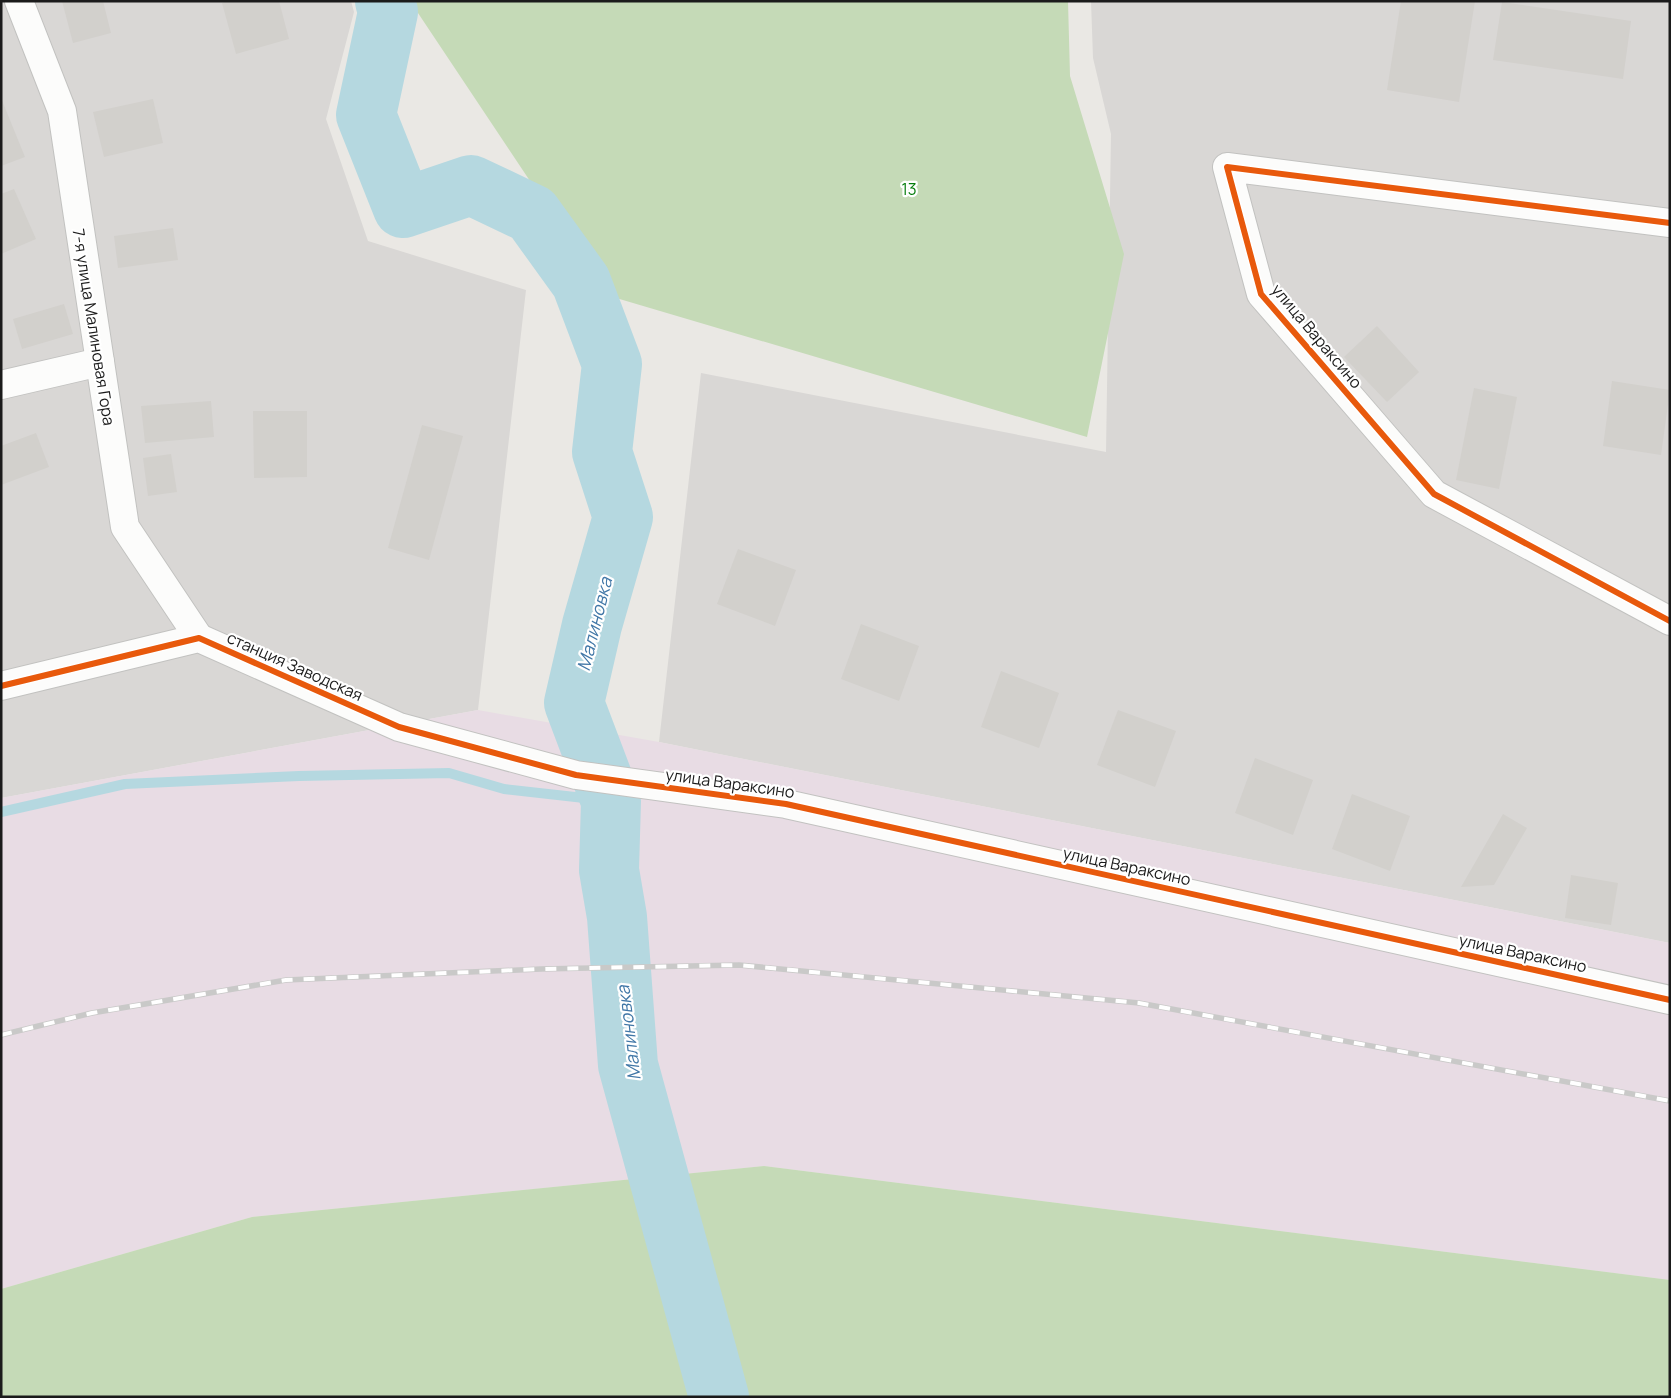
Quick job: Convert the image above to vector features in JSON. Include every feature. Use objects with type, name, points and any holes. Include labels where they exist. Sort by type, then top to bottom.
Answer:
[{"type":"street","name":"7-я улица Малиновая Гора","points":[[19,1],[62,111],[125,527],[199,638]]},
{"type":"street","name":"улица Вараксино","points":[[1670,223],[1227,168],[1261,294],[1434,494],[1670,621]]},
{"type":"street","points":[[1,384],[100,362]]},
{"type":"street","points":[[1,686],[199,638]]},
{"type":"street","name":"станция Заводская","points":[[199,638],[399,728],[576,775]]},
{"type":"street","name":"улица Вараксино","points":[[576,775],[786,804],[1670,1000]]},
{"type":"shaded area","points":[[1,1],[351,1],[354,12],[326,119],[368,241],[526,290],[478,710],[1,798]]},
{"type":"shaded area","points":[[1091,1],[1670,1],[1670,943],[659,742],[701,373],[1106,452],[1111,134],[1093,58]]},
{"type":"shaded area","points":[[478,710],[659,742],[1670,943],[1670,1280],[764,1166],[252,1217],[1,1289],[1,798]]},
{"type":"green space","name":"13","points":[[410,1],[1068,1],[1070,76],[1124,254],[1087,437],[606,295]]},
{"type":"green space","points":[[764,1166],[1670,1280],[1670,1397],[1,1397],[1,1289],[252,1217]]},
{"type":"building","points":[[62,1],[103,1],[111,33],[73,43]]},
{"type":"building","points":[[228,1],[279,1],[289,39],[236,54],[222,3]]},
{"type":"building","points":[[1401,1],[1475,1],[1459,102],[1387,90]]},
{"type":"building","points":[[1502,2],[1631,21],[1623,79],[1493,60]]},
{"type":"building","points":[[1,98],[25,157],[1,166]]},
{"type":"building","points":[[153,99],[163,143],[104,157],[93,112]]},
{"type":"building","points":[[14,189],[36,239],[1,254],[1,194]]},
{"type":"building","points":[[173,228],[178,260],[118,268],[114,236]]},
{"type":"building","points":[[64,304],[73,334],[22,349],[13,319]]},
{"type":"building","points":[[1377,326],[1419,372],[1387,402],[1344,357]]},
{"type":"building","points":[[1612,381],[1670,390],[1661,455],[1603,446]]},
{"type":"building","points":[[1474,388],[1517,397],[1499,489],[1456,480]]},
{"type":"building","points":[[211,401],[214,437],[145,443],[141,406]]},
{"type":"building","points":[[253,411],[307,411],[307,477],[254,478]]},
{"type":"building","points":[[422,425],[463,436],[429,560],[388,548]]},
{"type":"building","points":[[36,433],[49,467],[1,485],[1,446]]},
{"type":"building","points":[[171,454],[177,492],[148,496],[143,458]]},
{"type":"building","points":[[738,549],[796,570],[775,626],[717,604]]},
{"type":"building","points":[[861,624],[919,646],[899,701],[841,679]]},
{"type":"building","points":[[1001,671],[1059,693],[1039,748],[981,727]]},
{"type":"building","points":[[1118,710],[1176,731],[1155,787],[1097,765]]},
{"type":"building","points":[[1255,758],[1313,780],[1293,835],[1235,813]]},
{"type":"building","points":[[1352,794],[1410,816],[1390,871],[1332,849]]},
{"type":"building","points":[[1503,814],[1527,828],[1494,885],[1461,887]]},
{"type":"building","points":[[1571,875],[1618,883],[1611,925],[1565,918]]},
{"type":"waterway","name":"Малиновка","points":[[385,1],[388,12],[366,115],[403,208],[471,185],[532,214],[581,282],[612,364],[602,452],[623,517],[592,625],[574,703],[611,801],[609,870],[617,917],[628,1065],[719,1397]]},
{"type":"waterway","points":[[1,812],[125,784],[299,776],[449,773],[504,789],[611,801]]},
{"type":"railway","points":[[1,1035],[92,1013],[286,980],[541,969],[739,965],[1139,1003],[1670,1101]]},
{"type":"cycle path","points":[[1670,223],[1227,167],[1261,294],[1434,494],[1670,621]]},
{"type":"cycle path","points":[[1,686],[199,638],[399,727],[576,775],[786,804],[1670,1000]]}]
